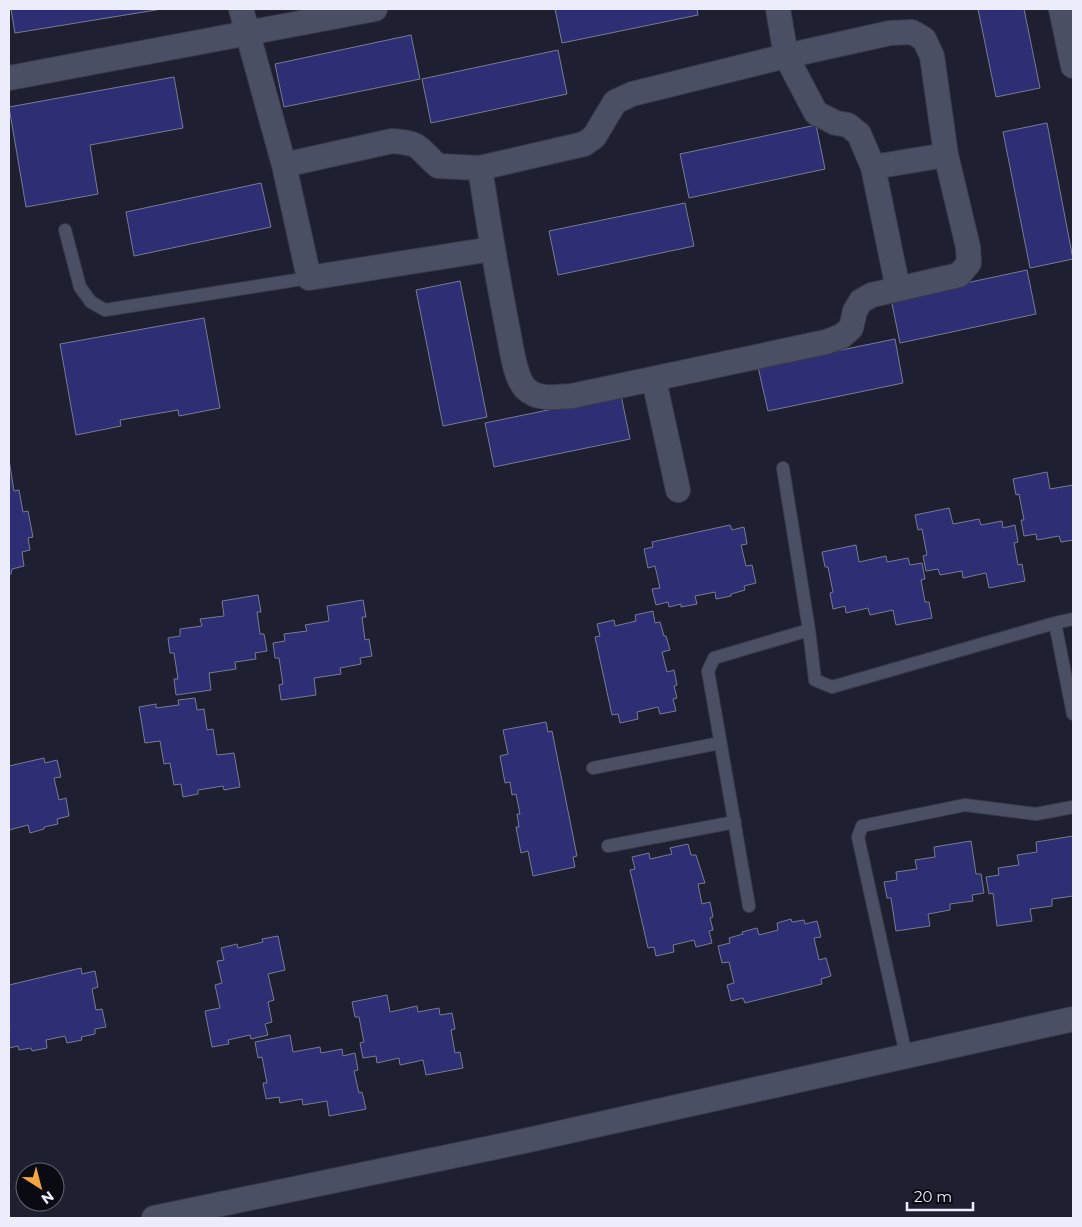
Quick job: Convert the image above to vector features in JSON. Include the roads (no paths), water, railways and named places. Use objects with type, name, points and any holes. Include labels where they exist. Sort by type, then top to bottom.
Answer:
[{"type":"street","points":[[241,9],[284,165],[309,278],[492,249]]},
{"type":"street","points":[[778,9],[786,56],[816,113],[836,123],[848,125],[859,134],[874,167],[898,289]]},
{"type":"street","points":[[1061,9],[1073,66]]},
{"type":"street","points":[[9,78],[364,10]]},
{"type":"street","points":[[284,165],[392,141],[409,142],[418,146],[438,166],[480,168],[584,144],[594,137],[615,102],[632,94],[786,56],[890,33],[912,32],[924,39],[932,56],[946,155],[968,247],[969,263],[959,275],[872,295],[861,300],[851,328],[842,336],[826,342],[654,380],[572,396],[546,398],[534,395],[524,387],[515,367],[492,249],[480,168]]},
{"type":"street","points":[[874,167],[946,155]]},
{"type":"street","points":[[654,380],[678,490]]},
{"type":"street","points":[[154,1218],[534,1139],[1073,1019]]},
{"type":"lane","points":[[65,230],[80,287],[91,302],[104,310],[309,278]]},
{"type":"lane","points":[[783,468],[809,630],[815,680],[832,687],[1073,619]]},
{"type":"lane","points":[[1055,623],[1073,714]]},
{"type":"lane","points":[[749,906],[708,671],[714,658],[809,630]]},
{"type":"lane","points":[[593,768],[720,743]]},
{"type":"lane","points":[[906,1055],[858,837],[862,826],[964,805],[1036,814],[1073,807]]},
{"type":"lane","points":[[608,846],[735,822]]}]
